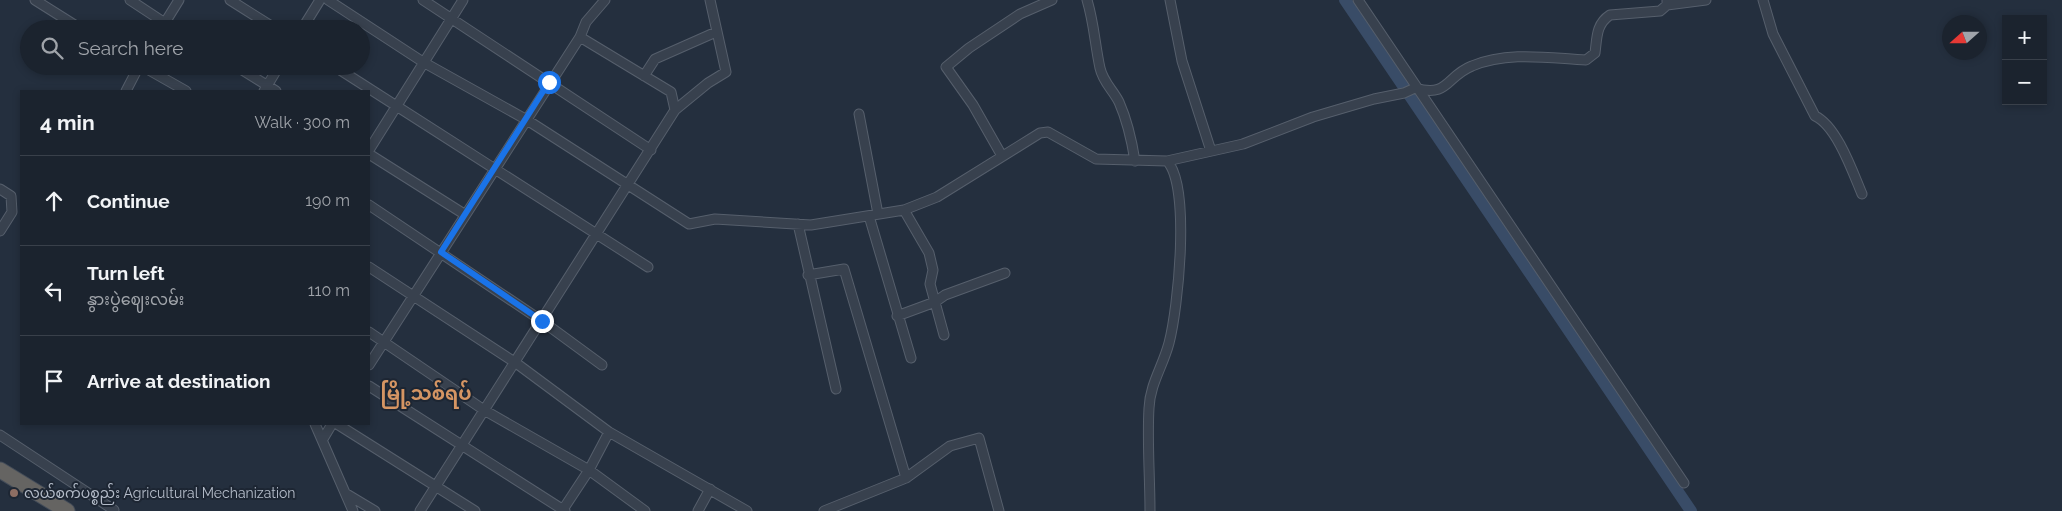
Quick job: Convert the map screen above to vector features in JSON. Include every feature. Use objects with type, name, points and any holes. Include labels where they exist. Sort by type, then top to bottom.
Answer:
[{"type":"highway","points":[[0,470],[67,511]]},
{"type":"street","points":[[35,0],[67,20]]},
{"type":"street","points":[[130,0],[155,20]]},
{"type":"street","points":[[167,20],[180,0]]},
{"type":"street","points":[[230,0],[262,20]]},
{"type":"street","points":[[308,20],[320,0]]},
{"type":"street","points":[[328,0],[359,20]]},
{"type":"street","points":[[423,0],[651,150]]},
{"type":"street","points":[[370,148],[463,0]]},
{"type":"street","points":[[370,363],[464,214],[495,170],[549,82],[580,37],[586,22],[605,0]]},
{"type":"street","points":[[420,511],[516,363],[675,110],[708,83],[726,72],[710,0]]},
{"type":"street","points":[[1002,156],[968,97],[946,67],[969,48],[1020,14],[1052,0]]},
{"type":"street","points":[[1087,0],[1094,21],[1100,68],[1106,85],[1118,101],[1132,144],[1135,161]]},
{"type":"street","points":[[1170,0],[1182,61],[1211,151]]},
{"type":"street","points":[[1358,0],[1415,88],[1593,345],[1684,482]]},
{"type":"street","points":[[370,27],[423,62],[527,120],[628,183],[689,224],[715,219],[810,225],[904,210],[937,197],[1034,136],[1048,132],[1096,159],[1167,161],[1243,144],[1313,116],[1374,99],[1404,93],[1415,88],[1431,92],[1438,90],[1446,87],[1470,66],[1506,57],[1586,60],[1595,53],[1600,24],[1610,15],[1660,10],[1667,2],[1706,0]]},
{"type":"street","points":[[1762,0],[1774,34],[1815,116],[1823,120],[1836,138],[1862,194]]},
{"type":"street","points":[[644,76],[655,59],[716,32]]},
{"type":"street","points":[[580,37],[671,92],[675,110]]},
{"type":"street","points":[[127,90],[135,75]]},
{"type":"street","points":[[157,75],[184,90]]},
{"type":"street","points":[[248,75],[266,88],[274,75]]},
{"type":"street","points":[[348,75],[648,267]]},
{"type":"street","points":[[859,114],[873,215],[897,316],[912,358]]},
{"type":"street","points":[[370,155],[464,214]]},
{"type":"street","points":[[1150,511],[1149,408],[1152,386],[1169,343],[1178,292],[1180,217],[1177,182],[1173,167],[1167,161]]},
{"type":"street","points":[[0,189],[11,196],[12,212],[0,231]]},
{"type":"street","points":[[370,206],[542,321],[602,365]]},
{"type":"street","points":[[904,210],[929,254],[933,270],[930,284],[944,335]]},
{"type":"street","points":[[798,224],[808,275],[836,389]]},
{"type":"street","points":[[370,269],[516,363],[609,432],[746,511]]},
{"type":"street","points":[[808,275],[844,269],[906,478]]},
{"type":"street","points":[[897,316],[934,302],[945,295],[1005,273]]},
{"type":"street","points":[[370,333],[484,410],[589,470],[645,511]]},
{"type":"street","points":[[370,387],[564,511],[609,432]]},
{"type":"street","points":[[316,425],[354,511]]},
{"type":"street","points":[[323,439],[331,425]]},
{"type":"street","points":[[339,425],[474,511]]},
{"type":"street","points":[[0,435],[114,511]]},
{"type":"street","points":[[824,511],[906,478],[950,446],[979,438],[999,511]]},
{"type":"street","points":[[698,511],[710,489]]},
{"type":"street","points":[[345,493],[375,511]]},
{"type":"waterway","points":[[1345,0],[1691,511]]},
{"type":"place","name":"လယ်စက်ပစ္စည်း Agricultural Mechanization","points":[[14,493]]},
{"type":"district","name":"မြို့သစ်ရပ်","points":[[426,393]]},
{"type":"route","points":[[542,321],[441,252],[527,120],[549,82]]}]
